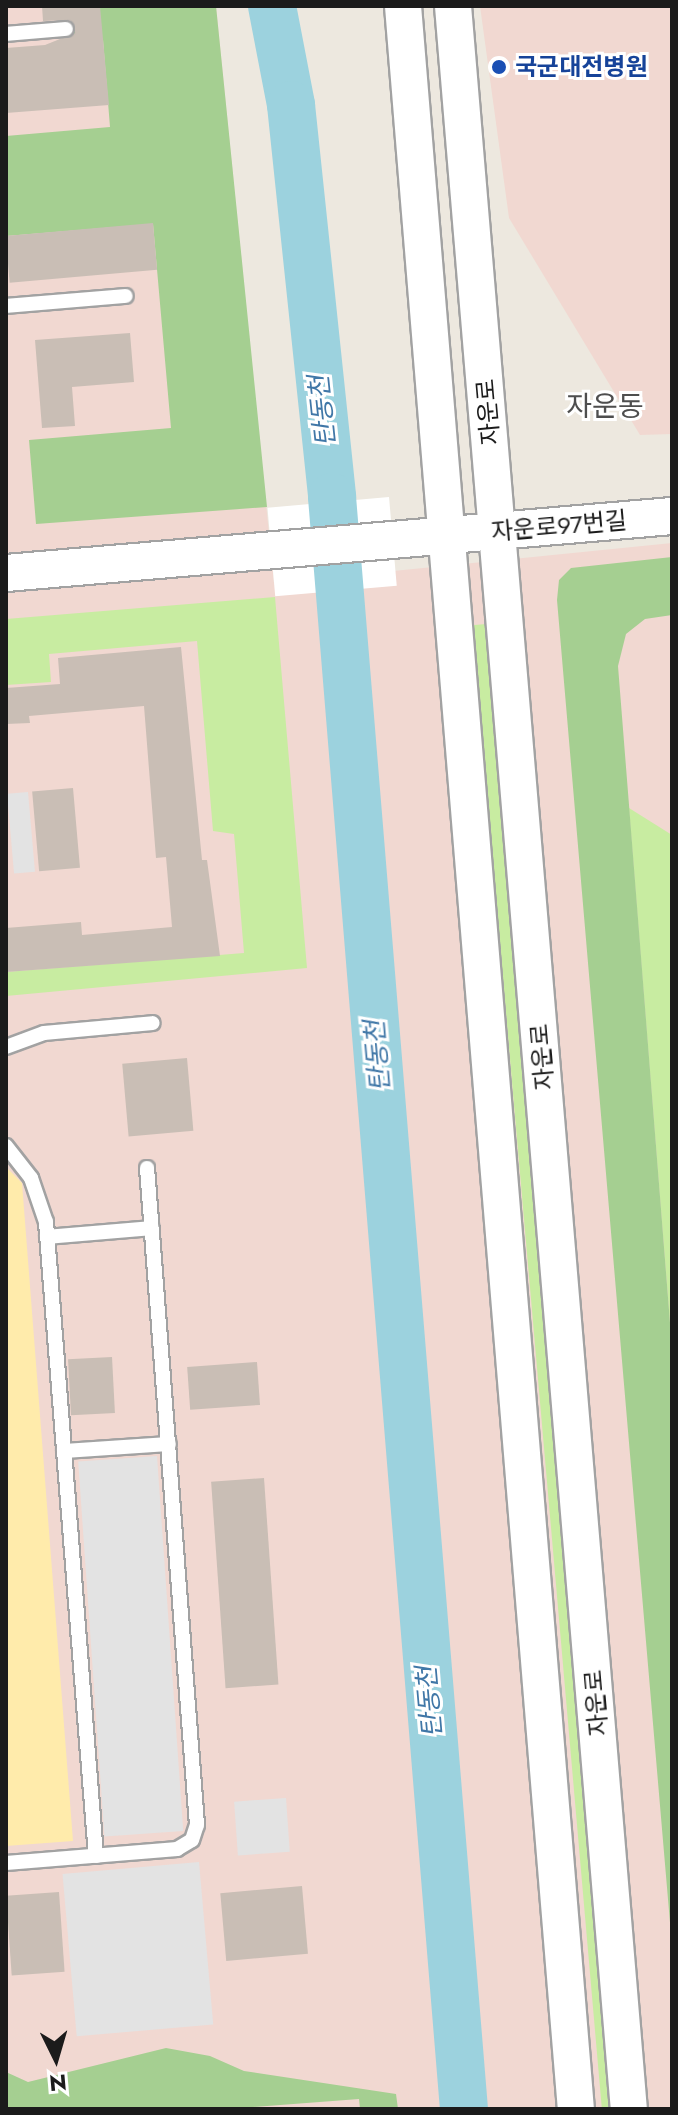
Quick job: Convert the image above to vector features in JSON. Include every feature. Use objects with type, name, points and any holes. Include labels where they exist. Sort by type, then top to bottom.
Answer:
[{"type":"street","points":[[403,6],[576,2109]]},
{"type":"street","name":"자운로","points":[[453,6],[629,2109]]},
{"type":"street","name":"자운로97번길","points":[[6,573],[672,516]]},
{"type":"lane","points":[[6,34],[66,29]]},
{"type":"lane","points":[[6,306],[126,296]]},
{"type":"lane","points":[[6,1047],[44,1033],[153,1023]]},
{"type":"lane","points":[[6,1146],[31,1178],[47,1237],[96,1856]]},
{"type":"lane","points":[[6,1863],[177,1849],[192,1840],[197,1825],[147,1168]]},
{"type":"lane","points":[[47,1237],[152,1228]]},
{"type":"lane","points":[[64,1451],[169,1444]]},
{"type":"shaded area","points":[[6,6],[216,6],[274,583],[672,543],[672,2109],[6,2109]]},
{"type":"shaded area","points":[[480,6],[672,6],[672,434],[640,435],[509,218]]},
{"type":"shaded area","points":[[28,792],[35,872],[14,874],[7,794]]},
{"type":"shaded area","points":[[157,1456],[183,1831],[104,1837],[78,1462]]},
{"type":"shaded area","points":[[286,1798],[290,1852],[238,1855],[234,1802]]},
{"type":"shaded area","points":[[199,1862],[213,2024],[77,2036],[63,1874]]},
{"type":"green space","points":[[113,6],[216,6],[267,507],[36,524],[29,440],[171,428],[153,224],[6,236],[6,136],[110,127],[103,40],[75,42],[71,10]]},
{"type":"green space","points":[[672,557],[672,615],[645,619],[626,634],[618,666],[672,1348],[672,1946],[557,600],[559,580],[571,568]]},
{"type":"green space","points":[[275,597],[307,968],[6,996],[6,972],[244,953],[234,834],[213,831],[197,641],[49,654],[51,682],[6,685],[6,619]]},
{"type":"green space","points":[[486,624],[616,2108],[602,2109],[472,625]]},
{"type":"green space","points":[[629,808],[672,835],[672,1348]]},
{"type":"green space","points":[[166,2048],[210,2056],[244,2071],[396,2094],[398,2109],[360,2109],[359,2099],[228,2109],[6,2109],[6,2072],[28,2082]]},
{"type":"sand","points":[[6,1167],[22,1183],[73,1841],[6,1846]]},
{"type":"pier","points":[[389,497],[397,586],[275,596],[267,508]]},
{"type":"building","points":[[42,6],[100,6],[109,105],[6,113],[6,48],[45,45],[75,33],[70,20],[43,21]]},
{"type":"building","points":[[153,223],[157,270],[10,283],[6,236]]},
{"type":"building","points":[[130,333],[134,382],[72,387],[75,426],[42,428],[35,340]]},
{"type":"building","points":[[181,647],[202,860],[207,860],[220,956],[6,972],[6,928],[81,922],[82,935],[172,927],[166,857],[156,858],[144,706],[29,716],[30,723],[6,724],[6,688],[60,684],[58,658]]},
{"type":"building","points":[[73,788],[80,868],[39,871],[32,792]]},
{"type":"building","points":[[187,1058],[193,1131],[129,1136],[122,1064]]},
{"type":"building","points":[[112,1357],[115,1413],[71,1415],[68,1359]]},
{"type":"building","points":[[257,1362],[260,1405],[190,1410],[187,1367]]},
{"type":"building","points":[[264,1478],[278,1684],[226,1688],[211,1482]]},
{"type":"building","points":[[302,1886],[308,1954],[226,1961],[220,1893]]},
{"type":"building","points":[[59,1892],[65,1972],[12,1976],[6,1896]]},
{"type":"waterway","name":"탄동천","points":[[272,6],[291,105],[332,497],[464,2109]]},
{"type":"place","name":"국군대전병원","points":[[499,67]]},
{"type":"district","name":"자운동","points":[[605,407]]}]
